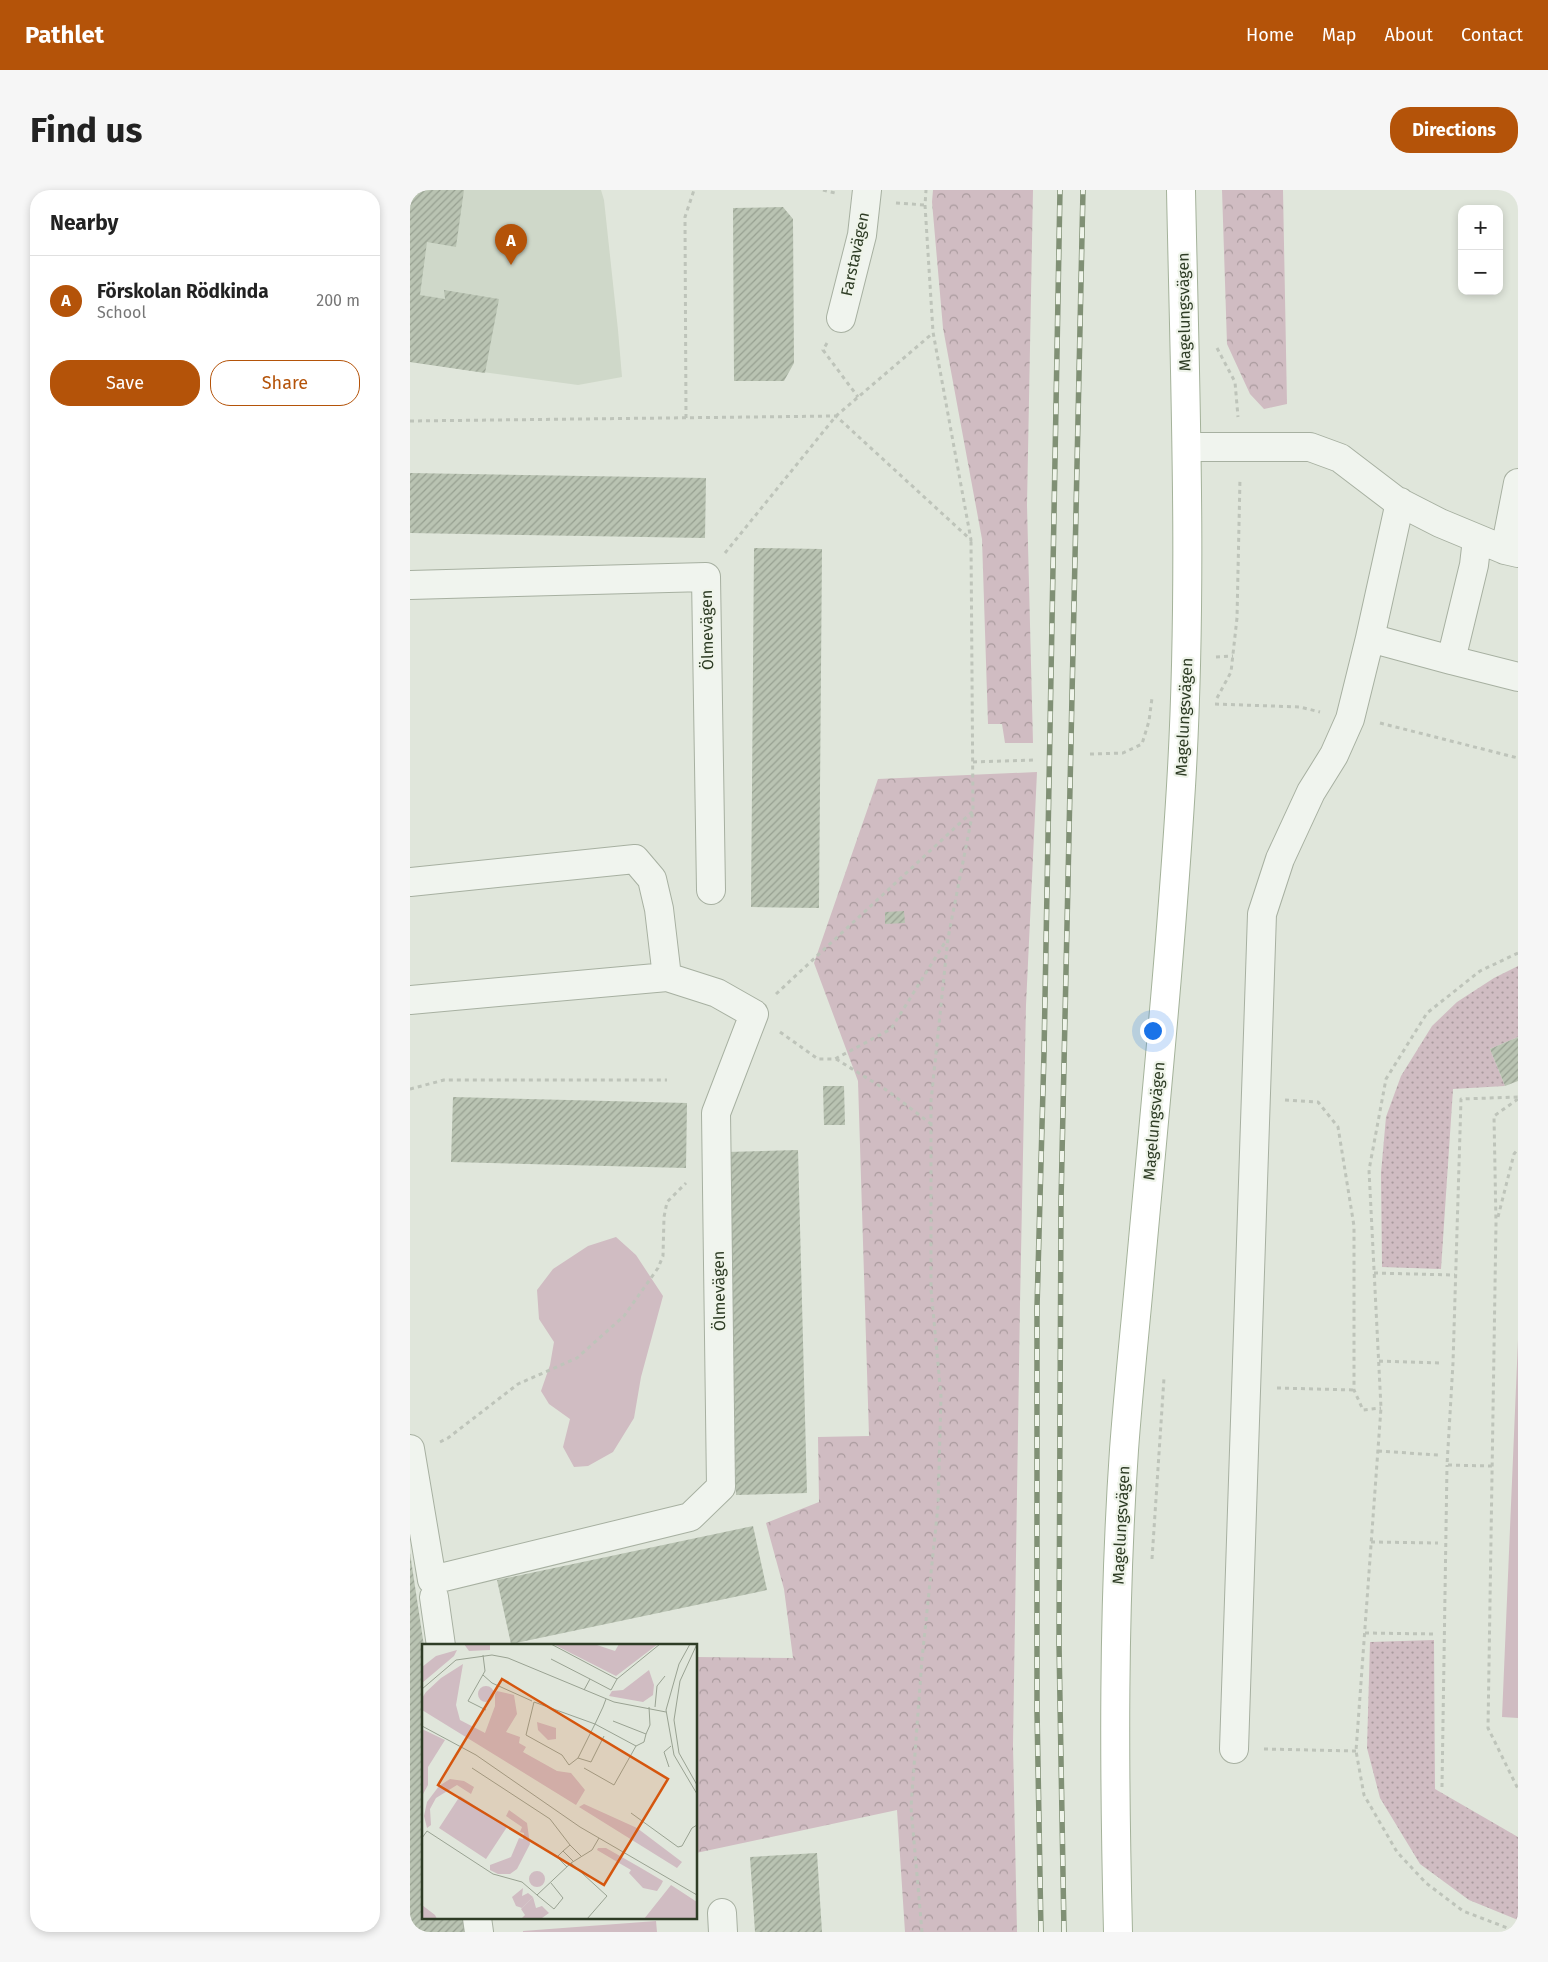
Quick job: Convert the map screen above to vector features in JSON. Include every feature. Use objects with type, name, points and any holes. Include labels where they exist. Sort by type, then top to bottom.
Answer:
[{"type":"main road","name":"Magelungsvägen","points":[[1118,1932],[1114,1781],[1117,1595],[1124,1450],[1173,908],[1182,784],[1188,641],[1189,555],[1181,190]]},
{"type":"street","name":"Farstavägen","points":[[841,318],[862,235],[867,190]]},
{"type":"street","points":[[1187,447],[1310,447],[1340,458],[1400,502],[1440,524],[1511,552],[1518,483]]},
{"type":"street","points":[[1234,1749],[1262,914],[1280,859],[1311,792],[1334,755],[1350,718],[1400,502]]},
{"type":"street","points":[[1451,660],[1474,565],[1478,539]]},
{"type":"street","name":"Ölmevägen","points":[[410,585],[706,577],[711,890]]},
{"type":"street","points":[[1370,638],[1518,677]]},
{"type":"street","points":[[410,882],[635,859],[652,879],[659,909],[667,977]]},
{"type":"street","points":[[410,1000],[667,977],[718,993],[754,1014]]},
{"type":"street","name":"Ölmevägen","points":[[411,1452],[432,1580],[690,1517],[721,1487],[716,1113],[754,1014]]},
{"type":"street","points":[[434,1597],[441,1644]]},
{"type":"path","points":[[686,418],[685,217],[694,190]]},
{"type":"path","points":[[922,1932],[911,1806],[922,1659],[938,1506],[941,1396],[931,1289],[931,1101],[948,938],[973,810],[971,540],[933,332],[925,205],[926,190]]},
{"type":"path","points":[[841,318],[823,350],[858,397]]},
{"type":"path","points":[[706,577],[836,416],[933,332]]},
{"type":"path","points":[[410,421],[836,416],[971,540]]},
{"type":"path","points":[[1090,754],[1123,753],[1142,744],[1149,721],[1152,694]]},
{"type":"path","points":[[1379,732],[1384,723]]},
{"type":"path","points":[[973,762],[1033,760]]},
{"type":"path","points":[[948,938],[891,1030],[835,1059],[818,1059],[754,1014],[973,810]]},
{"type":"path","points":[[1518,953],[1480,972],[1427,1013],[1386,1079],[1369,1170],[1381,1408],[1356,1751],[1364,1795],[1397,1852],[1426,1884],[1463,1912],[1518,1932]]},
{"type":"path","points":[[835,1059],[888,1091],[931,1124]]},
{"type":"path","points":[[410,1089],[444,1080],[667,1080]]},
{"type":"path","points":[[1283,1091],[1283,1100],[1318,1102],[1338,1127],[1354,1226],[1354,1390],[1363,1410],[1381,1408]]},
{"type":"path","points":[[1518,1098],[1494,1116],[1496,1222],[1488,1728],[1518,1789]]},
{"type":"path","points":[[1442,1787],[1447,1465],[1453,1364],[1461,1099],[1518,1098]]},
{"type":"path","points":[[1496,1222],[1514,1154],[1518,1149]]},
{"type":"path","points":[[411,1452],[448,1438],[518,1384],[577,1358],[624,1316],[658,1268],[663,1256],[664,1217],[667,1202],[717,1156]]},
{"type":"path","points":[[1374,1273],[1455,1276]]},
{"type":"path","points":[[1379,1362],[1442,1363]]},
{"type":"path","points":[[1296,1389],[1354,1390]]},
{"type":"path","points":[[1378,1451],[1438,1455]]},
{"type":"path","points":[[1447,1465],[1492,1466]]},
{"type":"path","points":[[1372,1542],[1438,1543]]},
{"type":"path","points":[[1365,1633],[1435,1634]]},
{"type":"path","points":[[1282,1748],[1356,1751]]},
{"type":"shaded area","points":[[410,190],[601,190],[604,200],[622,377],[578,385],[410,362]]},
{"type":"green space","points":[[933,190],[1033,190],[1027,505],[1033,743],[1005,743],[1002,724],[988,724],[982,539],[943,328],[932,202]]},
{"type":"green space","points":[[1222,190],[1283,190],[1287,404],[1264,409],[1250,394],[1227,344]]},
{"type":"green space","points":[[1037,772],[1026,1005],[1020,1304],[1013,1745],[1017,1932],[905,1932],[897,1810],[698,1853],[698,1657],[793,1658],[784,1589],[766,1523],[819,1502],[818,1437],[869,1436],[858,1081],[814,963],[878,779]]},
{"type":"green space","points":[[1518,966],[1518,1037],[1490,1049],[1505,1086],[1453,1089],[1441,1269],[1382,1267],[1381,1173],[1386,1117],[1401,1076],[1432,1026],[1457,1002],[1494,978]]},
{"type":"green space","points":[[616,1237],[636,1255],[663,1296],[641,1377],[634,1418],[613,1452],[588,1466],[574,1467],[563,1447],[570,1419],[549,1404],[541,1391],[550,1365],[554,1342],[539,1319],[537,1290],[553,1269],[588,1246]]},
{"type":"green space","points":[[1518,1340],[1518,1718],[1502,1717]]},
{"type":"green space","points":[[1434,1640],[1435,1789],[1518,1837],[1518,1920],[1469,1900],[1420,1864],[1380,1798],[1367,1748],[1370,1642]]},
{"type":"green space","points":[[656,1921],[657,1932],[523,1932],[523,1931]]},
{"type":"building","points":[[410,190],[464,190],[456,247],[427,242],[420,295],[445,299],[444,290],[499,299],[485,373],[410,362]]},
{"type":"building","points":[[783,207],[793,219],[794,363],[784,381],[734,381],[733,208]]},
{"type":"building","points":[[410,473],[706,478],[705,538],[410,533]]},
{"type":"building","points":[[754,548],[822,549],[819,908],[751,907]]},
{"type":"building","points":[[904,911],[905,923],[885,924],[885,912]]},
{"type":"building","points":[[1518,1037],[1518,1081],[1505,1086],[1490,1049]]},
{"type":"building","points":[[823,1086],[844,1086],[845,1125],[824,1125]]},
{"type":"building","points":[[453,1097],[687,1103],[686,1168],[451,1162]]},
{"type":"building","points":[[798,1150],[807,1493],[736,1495],[727,1152]]},
{"type":"building","points":[[753,1526],[767,1590],[511,1644],[497,1580]]},
{"type":"building","points":[[410,1553],[424,1644],[422,1644],[422,1920],[464,1920],[465,1932],[410,1932]]},
{"type":"building","points":[[817,1853],[822,1932],[755,1932],[750,1857]]},
{"type":"railway","points":[[1041,1932],[1037,1710],[1037,1308],[1044,1053],[1060,190]]},
{"type":"railway","points":[[1064,1932],[1059,1643],[1061,1202],[1083,190]]},
{"type":"place","name":"Förskolan Rödkinda","points":[[511,265]]}]
